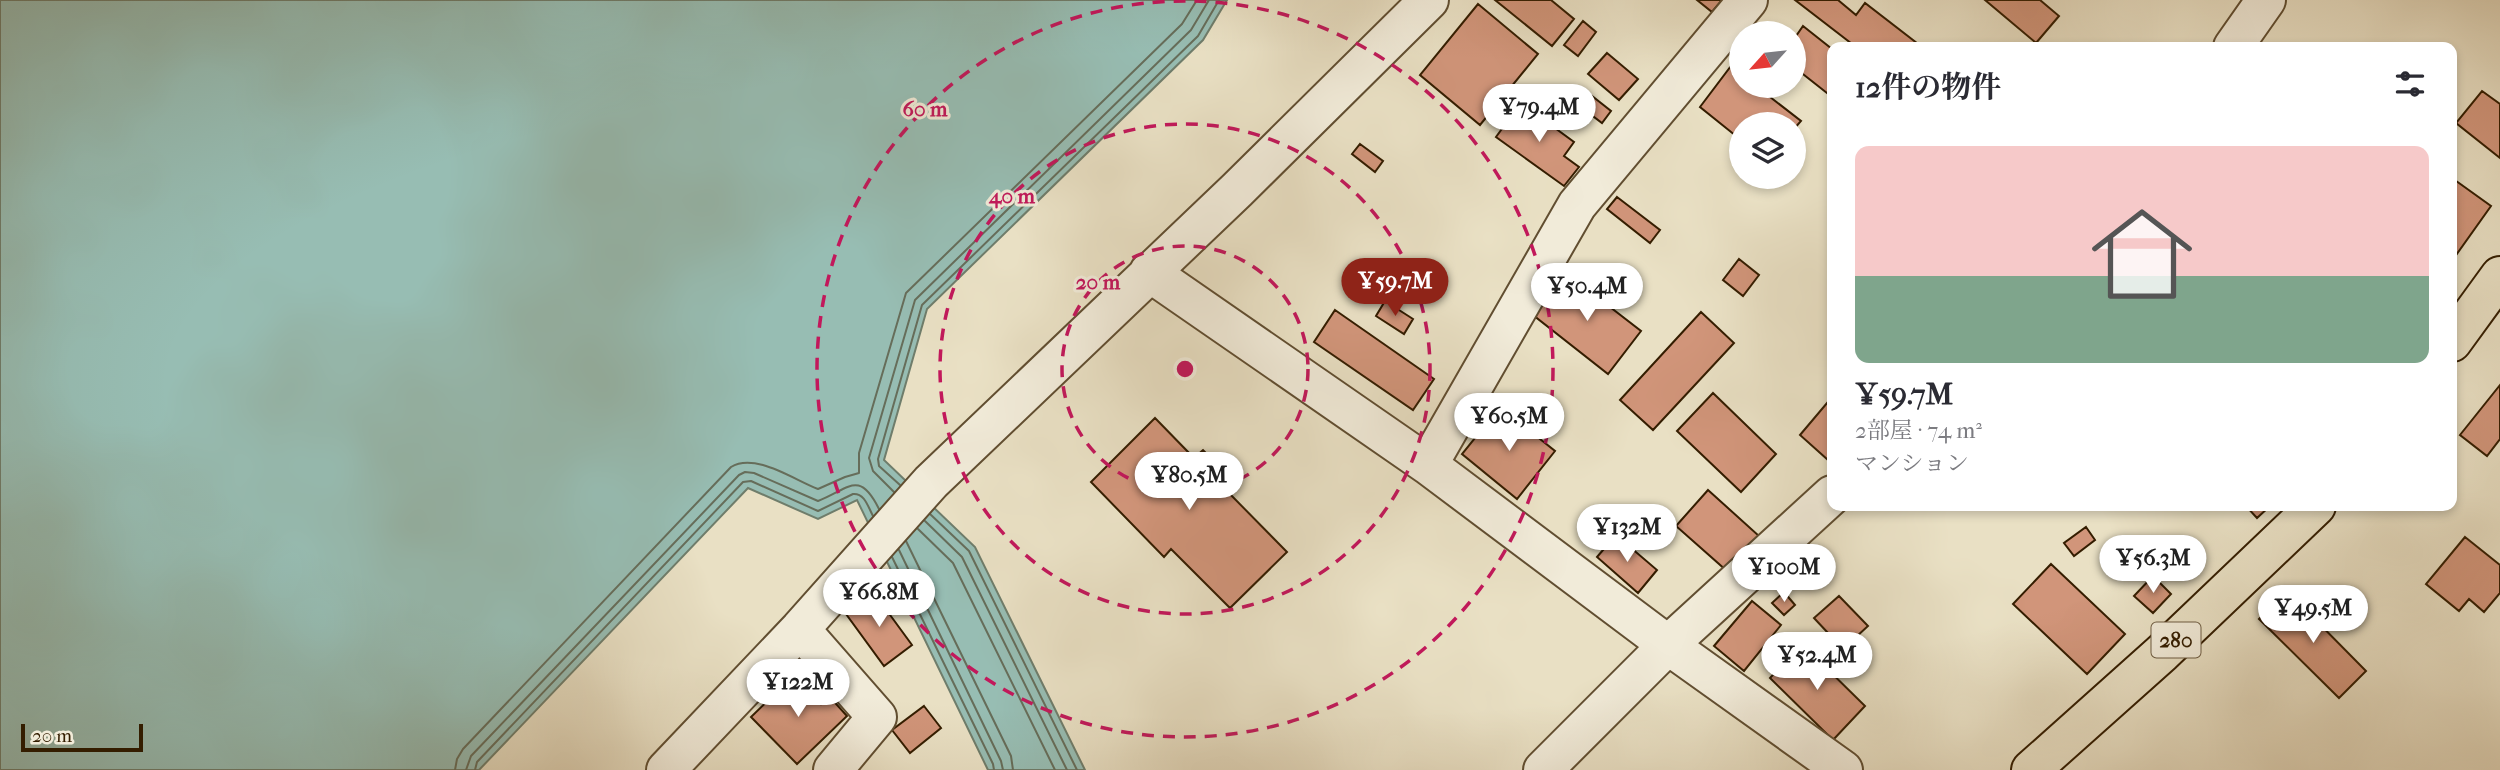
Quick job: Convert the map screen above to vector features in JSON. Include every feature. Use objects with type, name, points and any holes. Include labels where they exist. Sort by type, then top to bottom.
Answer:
[{"type":"highway","points":[[2457,335],[2500,276]]},
{"type":"highway","name":"280","points":[[2031,770],[2162,653],[2311,511]]},
{"type":"street","points":[[666,770],[800,629],[930,482],[1237,190],[1429,0]]},
{"type":"street","points":[[1428,465],[1577,205],[1748,0]]},
{"type":"street","points":[[2237,42],[2266,0]]},
{"type":"street","points":[[1149,272],[1428,465],[1668,645],[1843,770]]},
{"type":"street","points":[[1543,770],[1668,645],[1827,500]]},
{"type":"street","points":[[800,629],[877,717],[833,770]]},
{"type":"water","points":[[0,0],[1227,0],[1203,40],[927,309],[884,460],[975,547],[1085,770],[988,770],[857,500],[818,519],[748,488],[479,770],[0,770]]},
{"type":"building","points":[[1495,0],[1551,0],[1574,19],[1552,46]]},
{"type":"building","points":[[1697,0],[1722,0],[1712,12]]},
{"type":"building","points":[[1795,0],[1838,0],[1856,15],[1865,3],[1916,42],[1850,42]]},
{"type":"building","points":[[1985,0],[2040,0],[2059,16],[2035,42]]},
{"type":"building","points":[[1478,4],[1538,54],[1480,125],[1420,75]]},
{"type":"building","points":[[1583,21],[1596,32],[1578,56],[1564,45]]},
{"type":"building","points":[[1806,28],[1827,45],[1827,93],[1806,76]]},
{"type":"building","points":[[1607,53],[1638,79],[1619,100],[1588,74]]},
{"type":"building","points":[[1729,69],[1729,98],[1771,98],[1789,112],[1729,112],[1729,130],[1700,107]]},
{"type":"building","points":[[2482,91],[2500,104],[2500,158],[2457,124]]},
{"type":"building","points":[[1587,92],[1611,111],[1602,123],[1577,104]]},
{"type":"building","points":[[1521,103],[1574,142],[1564,156],[1579,167],[1564,186],[1496,137]]},
{"type":"building","points":[[1360,144],[1383,161],[1375,172],[1352,154]]},
{"type":"building","points":[[2457,182],[2491,206],[2457,254]]},
{"type":"building","points":[[1617,197],[1660,230],[1650,243],[1607,209]]},
{"type":"building","points":[[1739,259],[1759,275],[1743,296],[1723,280]]},
{"type":"building","points":[[1566,273],[1641,331],[1608,374],[1533,315]]},
{"type":"building","points":[[1385,301],[1413,319],[1404,334],[1376,316]]},
{"type":"building","points":[[1335,310],[1434,379],[1413,410],[1314,342]]},
{"type":"building","points":[[1701,312],[1734,343],[1653,430],[1620,400]]},
{"type":"building","points":[[2500,385],[2500,439],[2487,456],[2460,435]]},
{"type":"building","points":[[1713,393],[1776,454],[1741,492],[1677,431]]},
{"type":"building","points":[[1827,403],[1827,459],[1800,435]]},
{"type":"building","points":[[1500,407],[1555,451],[1517,499],[1462,454]]},
{"type":"building","points":[[1155,418],[1194,458],[1203,450],[1234,481],[1225,489],[1287,552],[1230,608],[1171,549],[1164,557],[1091,482]]},
{"type":"building","points":[[1708,490],[1759,536],[1727,571],[1676,526]]},
{"type":"building","points":[[2251,511],[2265,511],[2257,518]]},
{"type":"building","points":[[2086,527],[2095,540],[2074,556],[2064,543]]},
{"type":"building","points":[[1616,535],[1657,570],[1638,593],[1597,557]]},
{"type":"building","points":[[2465,537],[2500,565],[2500,593],[2484,612],[2469,599],[2459,611],[2426,584]]},
{"type":"building","points":[[2051,564],[2125,634],[2087,674],[2013,604]]},
{"type":"building","points":[[2153,576],[2171,594],[2153,613],[2134,596]]},
{"type":"building","points":[[2287,591],[2366,671],[2339,698],[2259,619]]},
{"type":"building","points":[[1784,592],[1795,605],[1784,615],[1772,603]]},
{"type":"building","points":[[874,593],[912,645],[884,666],[846,614]]},
{"type":"building","points":[[1839,596],[1868,626],[1843,649],[1814,618]]},
{"type":"building","points":[[1752,601],[1781,625],[1744,671],[1714,646]]},
{"type":"building","points":[[1802,644],[1865,706],[1833,740],[1770,678]]},
{"type":"building","points":[[793,676],[821,704],[829,696],[847,716],[797,764],[751,717]]},
{"type":"building","points":[[924,706],[941,728],[910,753],[892,730]]}]
